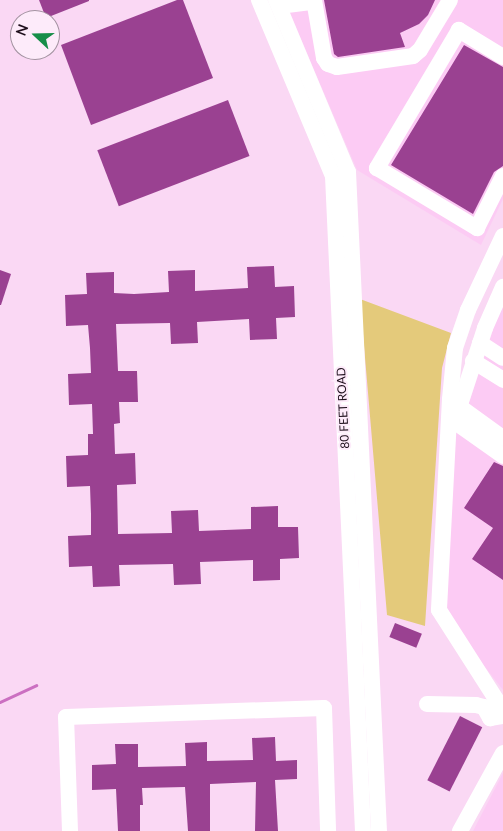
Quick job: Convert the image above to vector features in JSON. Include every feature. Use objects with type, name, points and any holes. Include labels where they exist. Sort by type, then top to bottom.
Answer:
[{"type":"street","name":"80 FEET ROAD","points":[[259,0],[333,176],[363,831]]},
{"type":"street","points":[[277,3],[313,1],[324,58],[328,64],[336,67],[412,56],[420,50],[450,0]]},
{"type":"street","name":"80 FEET ROAD","points":[[277,3],[348,172],[379,831]]},
{"type":"street","points":[[503,57],[459,30],[377,168],[477,228],[503,176]]},
{"type":"street","points":[[503,236],[468,310],[455,348],[450,399],[455,419],[503,456]]},
{"type":"street","points":[[503,287],[473,361],[455,419],[439,610],[503,710]]},
{"type":"street","points":[[480,343],[503,358]]},
{"type":"street","points":[[473,361],[503,380]]},
{"type":"street","points":[[455,419],[503,438]]},
{"type":"street","points":[[427,704],[476,705],[484,708],[490,718],[503,716]]},
{"type":"street","points":[[70,831],[66,717],[324,708],[328,831]]},
{"type":"street","points":[[460,831],[503,753]]},
{"type":"shaded area","points":[[284,0],[503,0],[503,199],[481,245],[357,170]]},
{"type":"shaded area","points":[[503,292],[503,690],[455,629],[442,598],[455,431]]},
{"type":"shaded area","points":[[360,299],[451,333],[442,368],[425,626],[387,615]]},
{"type":"shaded area","points":[[503,773],[503,831],[473,831]]},
{"type":"building","points":[[39,0],[89,0],[60,12],[60,10],[43,10]]},
{"type":"building","points":[[177,0],[183,0],[213,78],[91,125],[61,45]]},
{"type":"building","points":[[324,0],[435,0],[428,15],[419,24],[400,33],[405,47],[338,57],[334,54]]},
{"type":"building","points":[[464,45],[503,67],[503,166],[494,172],[473,214],[391,165]]},
{"type":"building","points":[[228,100],[250,156],[119,206],[97,150]]},
{"type":"building","points":[[274,266],[275,287],[294,286],[295,317],[276,318],[277,339],[250,340],[249,319],[197,322],[198,343],[171,344],[170,323],[116,324],[118,371],[137,371],[138,402],[119,402],[120,423],[114,424],[115,454],[135,453],[136,484],[117,485],[118,534],[172,533],[171,511],[198,510],[199,531],[251,529],[251,507],[278,506],[278,527],[298,527],[299,558],[280,559],[280,580],[253,581],[253,560],[200,562],[201,584],[174,585],[173,564],[119,565],[120,586],[93,587],[92,566],[69,567],[68,536],[91,535],[91,514],[90,486],[67,487],[66,456],[88,455],[88,434],[93,434],[92,404],[69,405],[68,374],[91,373],[88,325],[66,326],[65,295],[87,294],[86,273],[114,272],[114,293],[134,294],[169,292],[168,271],[195,270],[195,291],[248,288],[247,267]]},
{"type":"building","points":[[0,270],[11,274],[1,305],[0,305]]},
{"type":"building","points":[[494,462],[503,466],[503,580],[472,559],[493,528],[464,508]]},
{"type":"building","points":[[395,623],[422,634],[416,648],[389,637]]},
{"type":"building","points":[[460,716],[482,727],[450,792],[427,780]]},
{"type":"building","points":[[275,737],[276,761],[297,760],[297,779],[275,780],[278,831],[255,831],[256,782],[210,784],[210,831],[188,831],[185,787],[142,788],[143,805],[140,805],[140,831],[118,831],[116,789],[92,790],[92,765],[116,764],[115,744],[138,744],[138,767],[186,766],[185,743],[207,742],[207,761],[253,760],[252,738]]},
{"type":"waterway","points":[[0,702],[36,685]]}]
